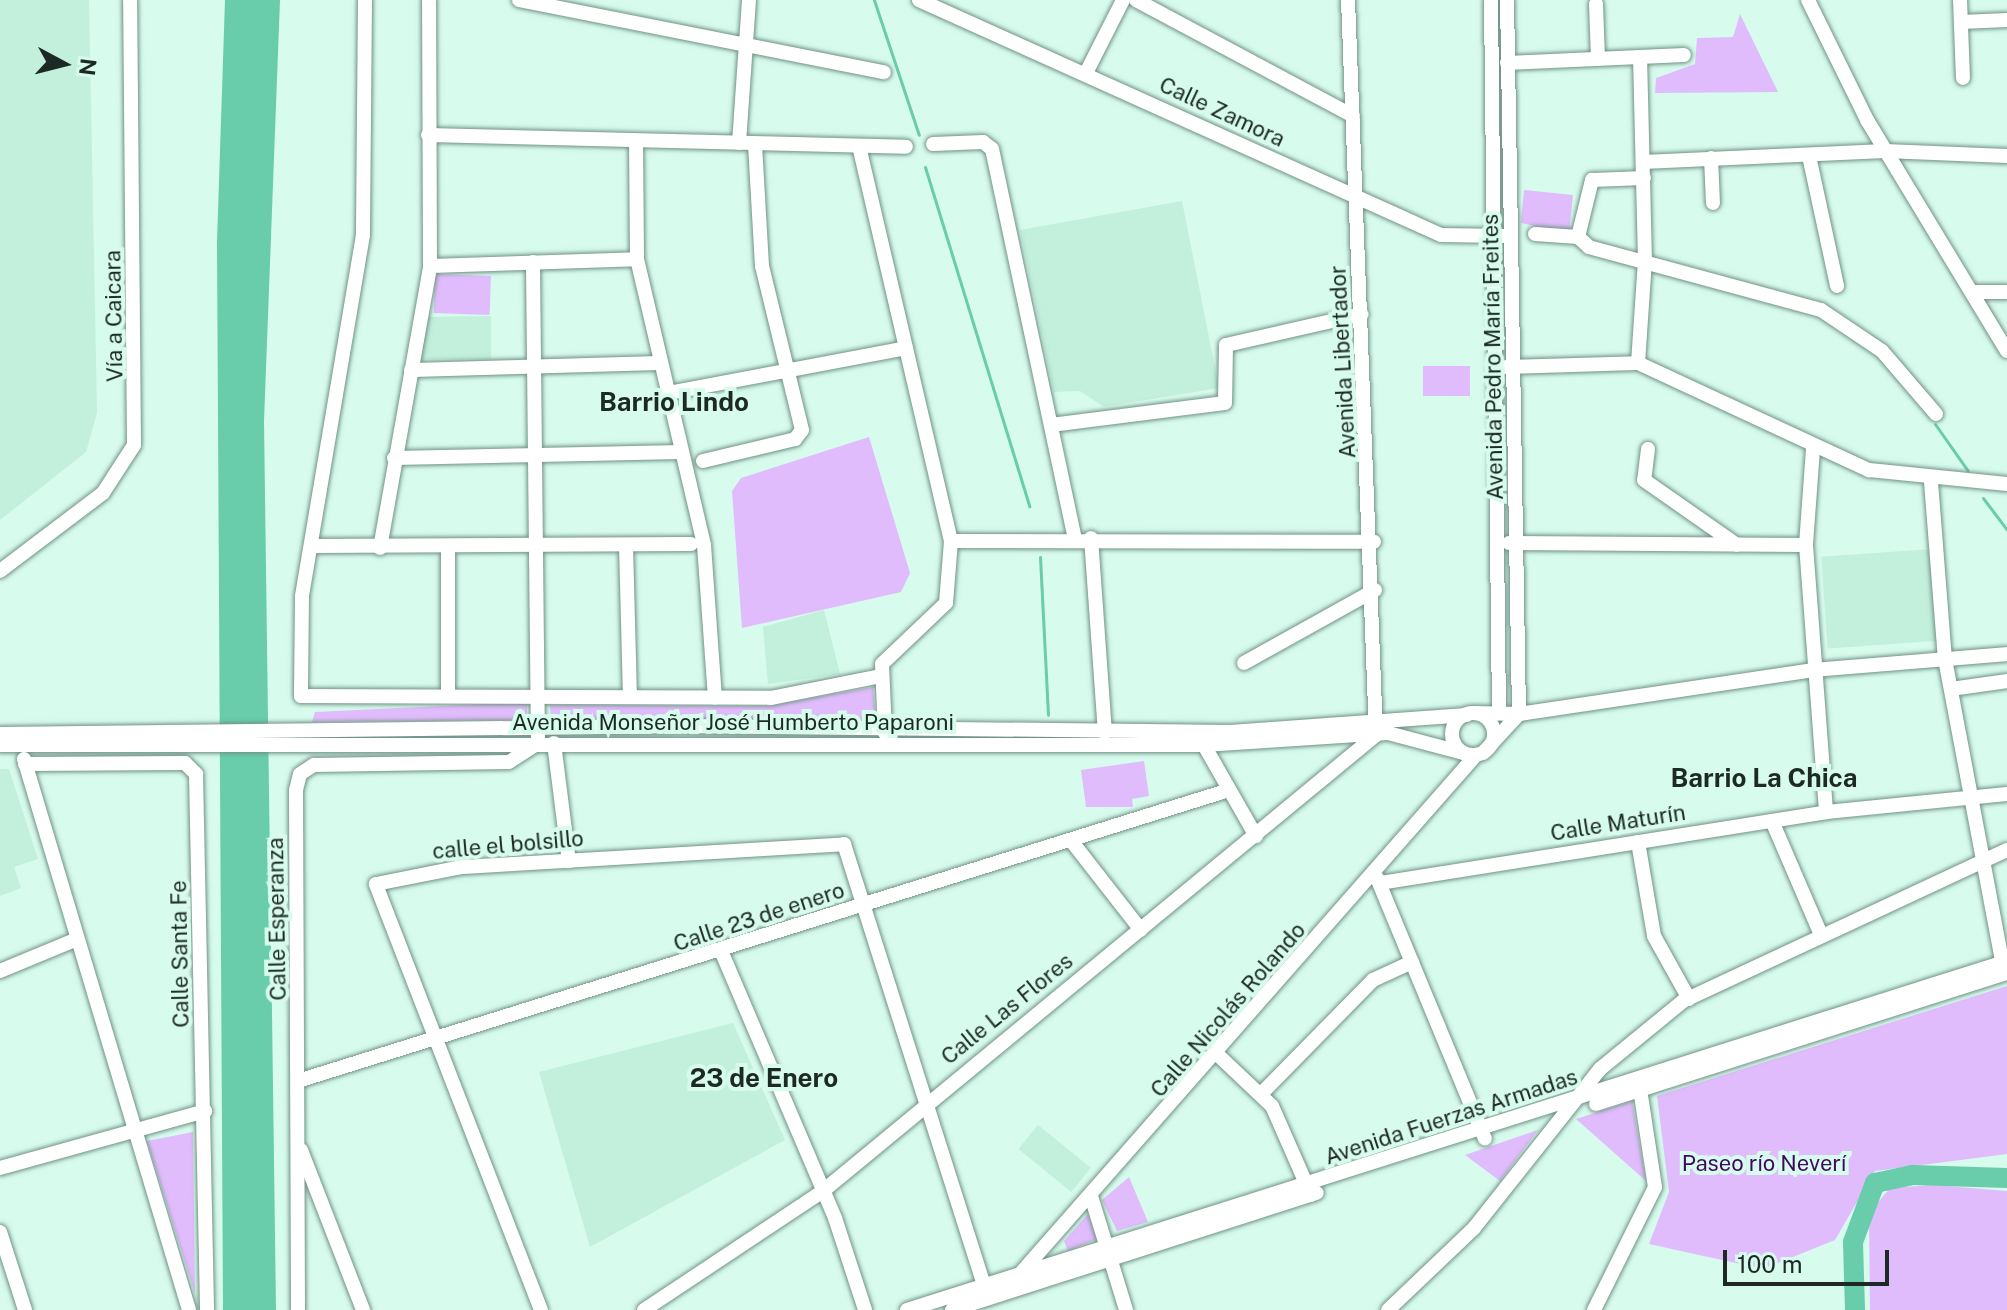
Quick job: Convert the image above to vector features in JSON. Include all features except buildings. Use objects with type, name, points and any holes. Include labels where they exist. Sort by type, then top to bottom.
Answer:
[{"type":"street","name":"Vía a Caicara","points":[[0,571],[103,493],[134,445],[130,0]]},
{"type":"street","points":[[365,0],[362,250],[302,596],[301,696],[771,698],[881,676]]},
{"type":"street","points":[[380,548],[430,266],[429,0]]},
{"type":"street","points":[[519,0],[884,72]]},
{"type":"street","points":[[739,143],[743,44],[749,0]]},
{"type":"street","name":"Calle Zamora","points":[[919,0],[1441,235],[1513,235]]},
{"type":"street","points":[[1086,73],[1123,0]]},
{"type":"street","points":[[1136,0],[1353,116]]},
{"type":"street","name":"Avenida Libertador","points":[[1348,0],[1374,542],[1377,728]]},
{"type":"street","name":"Avenida Pedro María Freites","points":[[1491,0],[1500,543],[1499,712]]},
{"type":"street","name":"Avenida Pedro María Freites","points":[[1507,0],[1519,714]]},
{"type":"street","points":[[1808,0],[1885,151],[2007,351]]},
{"type":"street","points":[[1960,0],[1963,78]]},
{"type":"street","points":[[1596,4],[1598,59]]},
{"type":"street","points":[[1961,22],[2007,20]]},
{"type":"street","points":[[1507,63],[1684,55]]},
{"type":"street","points":[[1638,363],[1645,261],[1640,59]]},
{"type":"street","points":[[428,135],[906,147]]},
{"type":"street","points":[[636,141],[637,259],[704,545],[715,698]]},
{"type":"street","points":[[933,144],[988,143],[992,149],[1075,538]]},
{"type":"street","points":[[703,461],[795,439],[803,421],[762,266],[755,144]]},
{"type":"street","points":[[859,146],[951,541],[946,603],[885,656],[881,676],[885,733]]},
{"type":"street","points":[[1643,162],[1885,151],[2007,156]]},
{"type":"street","points":[[1809,156],[1837,286]]},
{"type":"street","points":[[1711,158],[1713,203]]},
{"type":"street","points":[[1578,237],[1592,180],[1644,178]]},
{"type":"street","points":[[1535,234],[1578,237],[1589,247],[1821,310],[1882,351],[1936,414]]},
{"type":"street","points":[[430,266],[637,259]]},
{"type":"street","points":[[533,262],[539,695],[544,739],[569,861]]},
{"type":"street","points":[[1973,292],[2007,292]]},
{"type":"street","points":[[1051,425],[1225,403],[1226,345],[1362,314]]},
{"type":"street","points":[[668,393],[906,348]]},
{"type":"street","points":[[411,370],[661,363]]},
{"type":"street","points":[[1498,368],[1638,363],[1813,449],[1931,482],[2007,484]]},
{"type":"street","points":[[1648,449],[1644,480],[1737,545]]},
{"type":"street","points":[[1813,449],[1806,545],[1826,812]]},
{"type":"street","points":[[394,458],[536,458],[682,452]]},
{"type":"street","points":[[1931,482],[1945,659],[1986,856],[2005,968]]},
{"type":"street","points":[[951,541],[1091,538],[1374,542]]},
{"type":"street","points":[[1091,538],[1105,732]]},
{"type":"street","points":[[1500,543],[1806,545]]},
{"type":"street","points":[[312,546],[691,544]]},
{"type":"street","points":[[626,545],[630,697]]},
{"type":"street","points":[[448,546],[448,696]]},
{"type":"street","points":[[1244,663],[1375,590]]},
{"type":"street","name":"Avenida Monseñor José Humberto Paparoni","points":[[0,745],[544,739],[1204,745],[1377,728],[1469,714],[1519,714],[1814,670],[2007,654]]},
{"type":"street","points":[[1951,689],[2007,681]]},
{"type":"street","points":[[1469,714],[1493,729],[1474,753],[1452,730],[1469,714]]},
{"type":"street","points":[[1474,753],[1519,714]]},
{"type":"street","name":"Avenida Monseñor José Humberto Paparoni","points":[[544,739],[684,726],[885,733],[1377,728],[1414,735],[1474,753]]},
{"type":"street","name":"Calle Las Flores","points":[[644,1310],[823,1191],[926,1103],[1256,836],[1377,728]]},
{"type":"street","name":"Avenida Monseñor José Humberto Paparoni","points":[[0,734],[214,742]]},
{"type":"street","name":"Calle Esperanza","points":[[298,1310],[300,774],[314,765],[509,762],[544,739]]},
{"type":"street","points":[[21,745],[75,940],[189,1310]]},
{"type":"street","points":[[1204,745],[1256,836]]},
{"type":"street","name":"Calle Nicolás Rolando","points":[[1011,1292],[1018,1275],[1378,878],[1474,753]]},
{"type":"street","name":"Calle Santa Fe","points":[[25,764],[193,766],[205,1111],[207,1310]]},
{"type":"street","name":"Calle 23 de enero","points":[[301,1080],[722,953],[1073,843],[1229,790]]},
{"type":"street","name":"Calle Maturín","points":[[1378,878],[1826,812],[2007,794]]},
{"type":"street","points":[[1772,821],[1821,935]]},
{"type":"street","points":[[1638,842],[1654,936],[1689,999]]},
{"type":"street","points":[[1073,843],[1141,930]]},
{"type":"street","name":"calle el bolsillo","points":[[541,1310],[376,884],[462,867],[844,844],[868,906]]},
{"type":"street","points":[[1388,1310],[1474,1228],[1563,1115],[1616,1054],[1689,999],[1986,856],[2007,850]]},
{"type":"street","points":[[1378,878],[1484,1135]]},
{"type":"street","points":[[868,906],[926,1103],[987,1292]]},
{"type":"street","points":[[0,971],[75,940]]},
{"type":"street","points":[[722,953],[823,1191],[865,1310]]},
{"type":"street","points":[[1261,1094],[1373,980],[1412,962]]},
{"type":"street","name":"Avenida Fuerzas Armadas","points":[[1484,1135],[1563,1115],[1640,1085],[2005,968]]},
{"type":"street","points":[[1218,1055],[1261,1094],[1310,1191]]},
{"type":"street","points":[[1594,1310],[1655,1187],[1640,1085]]},
{"type":"street","name":"Avenida Fuerzas Armadas","points":[[907,1310],[987,1292],[1011,1292],[1106,1256],[1484,1135],[1579,1100],[1640,1085]]},
{"type":"street","points":[[0,1168],[205,1111]]},
{"type":"street","points":[[300,1146],[363,1310]]},
{"type":"street","points":[[1091,1196],[1106,1256],[1126,1310]]},
{"type":"street","points":[[0,1232],[25,1310]]},
{"type":"street","name":"Avenida Fuerzas Armadas","points":[[952,1310],[1018,1275],[1106,1256]]},
{"type":"shaded area","points":[[0,0],[89,0],[97,413],[86,452],[0,520]]},
{"type":"shaded area","points":[[225,0],[280,0],[264,421],[276,1310],[223,1310],[217,242]]},
{"type":"shaded area","points":[[1182,201],[1219,388],[1104,407],[1080,391],[1054,392],[1020,230]]},
{"type":"shaded area","points":[[491,316],[491,359],[419,359],[428,317]]},
{"type":"shaded area","points":[[1932,549],[1938,641],[1828,649],[1821,557]]},
{"type":"shaded area","points":[[824,610],[840,674],[768,684],[763,627]]},
{"type":"shaded area","points":[[0,769],[9,769],[38,859],[14,867],[21,888],[0,896]]},
{"type":"shaded area","points":[[733,1023],[785,1140],[590,1247],[539,1072]]},
{"type":"shaded area","points":[[1038,1125],[1091,1168],[1071,1192],[1018,1149]]},
{"type":"green space","points":[[1740,14],[1778,92],[1655,93],[1656,78],[1695,64],[1697,38],[1733,37]]},
{"type":"green space","points":[[1524,190],[1573,195],[1569,233],[1521,223]]},
{"type":"green space","points":[[435,274],[491,276],[490,315],[434,313]]},
{"type":"green space","points":[[1423,366],[1470,366],[1470,396],[1423,396]]},
{"type":"green space","points":[[869,437],[910,573],[901,592],[742,628],[732,491],[741,478]]},
{"type":"green space","points":[[873,687],[876,724],[551,720],[550,705],[767,706]]},
{"type":"green space","points":[[527,702],[527,720],[312,722],[315,712]]},
{"type":"green space","points":[[1144,761],[1149,796],[1132,799],[1133,807],[1086,807],[1081,770]]},
{"type":"green space","name":"Paseo río Neverí","points":[[2007,986],[2007,1154],[1875,1171],[1835,1240],[1763,1269],[1649,1244],[1669,1192],[1657,1096]]},
{"type":"green space","points":[[1632,1101],[1646,1181],[1576,1119]]},
{"type":"green space","points":[[1538,1130],[1500,1181],[1465,1155]]},
{"type":"green space","points":[[193,1132],[195,1294],[147,1141]]},
{"type":"green space","points":[[1129,1177],[1148,1222],[1117,1231],[1102,1200]]},
{"type":"green space","points":[[1934,1185],[2007,1191],[2007,1310],[1870,1310],[1869,1213],[1890,1188]]},
{"type":"green space","points":[[1088,1214],[1097,1239],[1068,1251],[1064,1241]]},
{"type":"waterway","points":[[874,0],[919,135]]},
{"type":"waterway","points":[[925,167],[1029,506]]},
{"type":"waterway","points":[[1935,424],[1968,471]]},
{"type":"waterway","points":[[1983,498],[2007,530]]},
{"type":"waterway","points":[[1040,557],[1048,715]]},
{"type":"waterway","points":[[1855,1310],[1853,1242],[1875,1183],[1913,1175],[2007,1178]]},
{"type":"district","name":"Barrio Lindo","points":[[674,402]]},
{"type":"district","name":"Barrio La Chica","points":[[1764,778]]},
{"type":"district","name":"23 de Enero","points":[[764,1078]]}]
